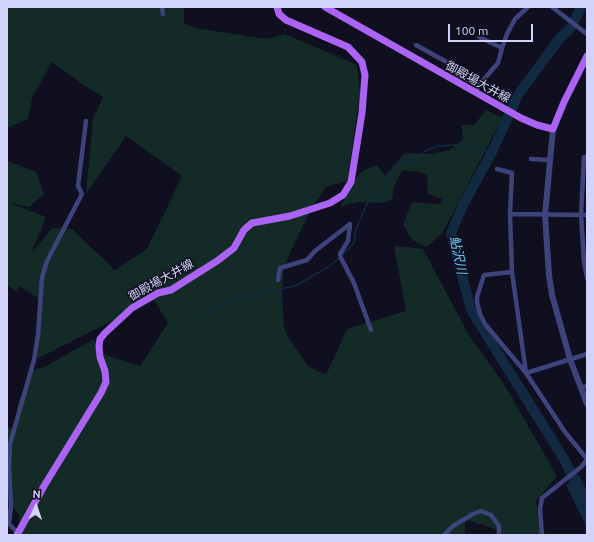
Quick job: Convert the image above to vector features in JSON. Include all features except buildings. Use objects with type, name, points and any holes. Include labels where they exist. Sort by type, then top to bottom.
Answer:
[{"type":"main road","name":"御殿場大井線","points":[[17,534],[44,486],[101,393],[106,382],[99,346],[100,339],[105,333],[132,308],[158,293],[171,290],[218,261],[234,248],[244,230],[252,223],[290,216],[330,203],[343,195],[351,182],[362,113],[365,75],[362,62],[348,47],[286,20],[278,14],[277,7]]},
{"type":"main road","name":"御殿場大井線","points":[[325,7],[475,93],[538,126],[553,129]]},
{"type":"main road","points":[[553,129],[564,102],[587,56]]},
{"type":"street","points":[[162,7],[163,14]]},
{"type":"street","points":[[475,93],[478,85],[498,63],[506,34],[515,19],[528,7]]},
{"type":"street","points":[[552,7],[585,33]]},
{"type":"street","points":[[479,37],[502,48]]},
{"type":"street","points":[[416,45],[452,65],[458,72],[458,75],[478,85]]},
{"type":"street","points":[[17,534],[9,524],[11,505],[9,467],[10,444],[34,360],[38,335],[42,278],[47,261],[82,194],[78,186],[86,121]]},
{"type":"street","points":[[553,129],[545,215],[549,275],[552,295],[570,360],[587,404]]},
{"type":"street","points":[[587,157],[584,158],[581,215],[584,261],[587,278]]},
{"type":"street","points":[[531,158],[550,160]]},
{"type":"street","points":[[497,169],[512,173],[510,214],[512,272],[526,373]]},
{"type":"street","points":[[510,214],[587,215]]},
{"type":"street","points":[[278,280],[280,268],[307,260],[350,224],[348,241],[340,254],[354,283],[371,330]]},
{"type":"street","points":[[512,272],[484,275],[477,297],[480,314],[485,324],[526,373],[565,432],[587,459],[581,466],[542,498],[540,509],[542,535]]},
{"type":"street","points":[[526,373],[587,354]]},
{"type":"street","points":[[580,388],[587,386]]},
{"type":"street","points":[[444,535],[453,526],[481,511],[491,515],[499,526],[499,535]]},
{"type":"green space","points":[[7,7],[182,7],[184,8],[184,23],[195,28],[267,39],[285,34],[357,65],[360,95],[347,181],[326,187],[312,208],[284,267],[282,292],[284,328],[290,340],[308,366],[326,375],[347,329],[406,311],[394,246],[423,249],[470,337],[504,384],[557,476],[536,501],[541,535],[502,535],[501,531],[465,519],[465,535],[20,535],[19,515],[11,505],[7,504],[7,427],[14,429],[18,403],[33,370],[46,366],[94,339],[102,354],[140,366],[168,323],[154,300],[37,359],[40,299],[19,286],[17,292],[7,285],[7,161],[36,172],[44,194],[29,207],[8,202],[46,217],[31,254],[52,228],[72,229],[115,270],[147,249],[182,176],[126,136],[86,194],[93,119],[103,97],[52,62],[32,98],[28,119],[7,128]]},
{"type":"green space","points":[[486,110],[502,118],[443,232],[427,247],[412,240],[403,224],[412,202],[434,204],[441,203],[442,199],[428,194],[427,175],[419,172],[402,170],[394,186],[392,200],[383,203],[358,202],[341,206],[352,183],[362,171],[377,165],[385,176],[405,153],[432,154],[450,150],[463,139],[461,125],[474,125]]},
{"type":"water","points":[[579,475],[587,491],[587,528],[566,485]]},
{"type":"waterway","name":"鮎沢川","points":[[581,7],[570,29],[559,39],[518,95],[493,150],[464,203],[451,233],[471,310],[564,459],[587,506]]},
{"type":"waterway","points":[[342,255],[354,243],[356,229],[370,197],[383,190],[394,166],[417,158],[427,150],[438,146],[457,145],[471,149],[486,151],[493,150]]},
{"type":"waterway","points":[[199,314],[241,297],[252,298],[264,292],[295,286],[328,267],[339,258]]}]
